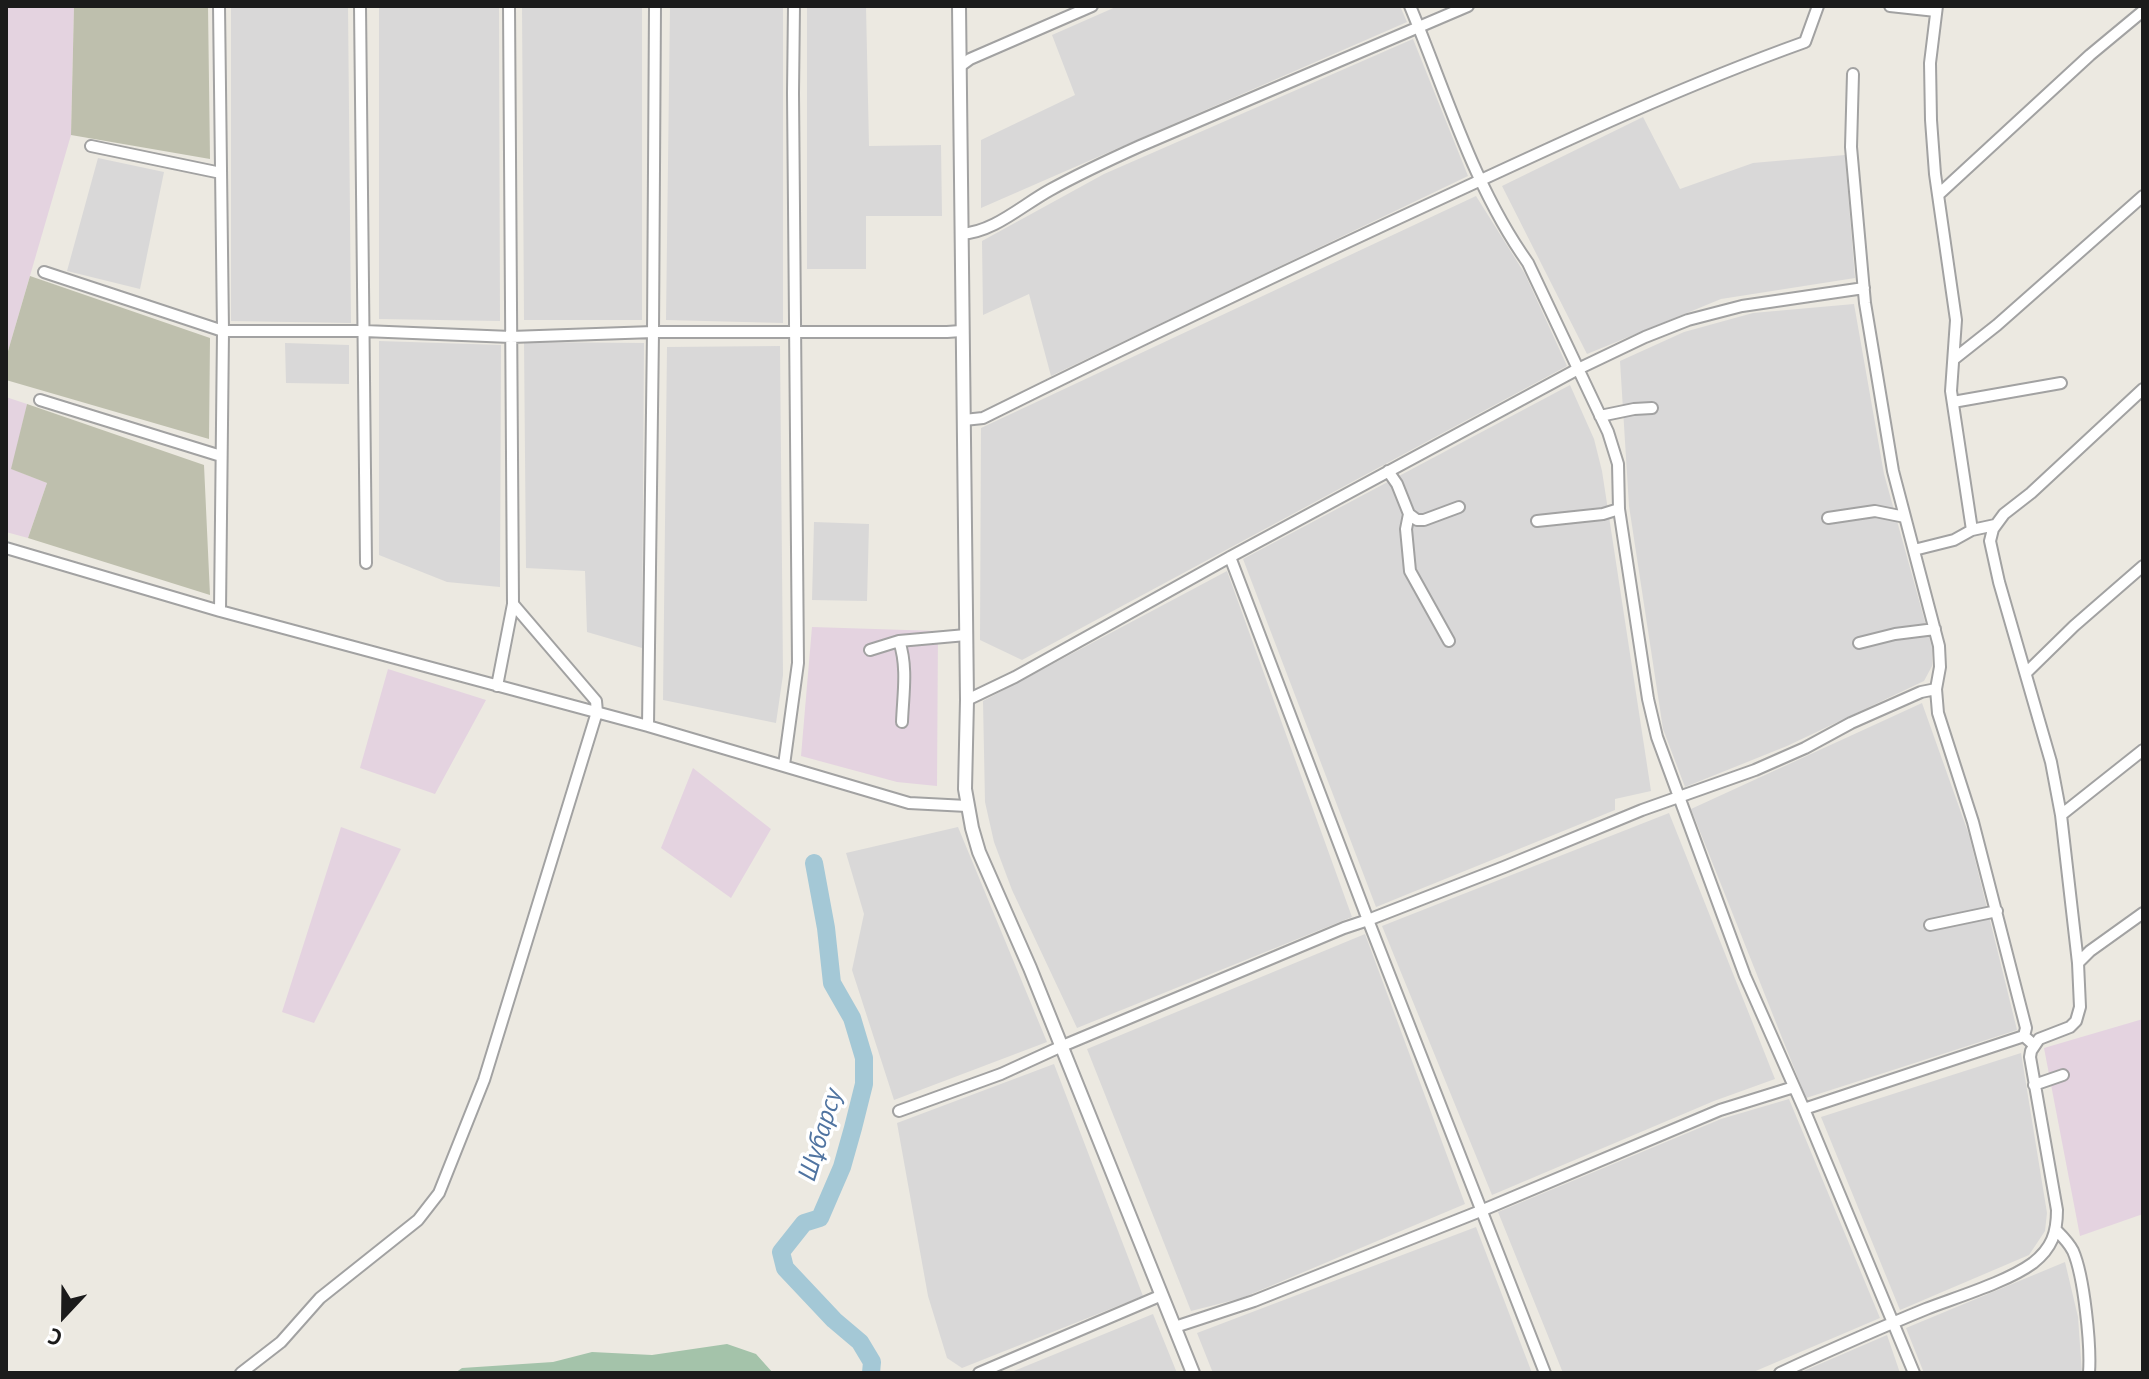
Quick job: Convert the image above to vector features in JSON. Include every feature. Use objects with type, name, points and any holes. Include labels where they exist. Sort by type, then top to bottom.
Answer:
[{"type":"street","points":[[219,6],[223,331],[220,611]]},
{"type":"street","points":[[360,6],[366,563]]},
{"type":"street","points":[[497,686],[513,604],[509,6]]},
{"type":"street","points":[[648,726],[655,6]]},
{"type":"street","points":[[784,765],[798,663],[794,6]]},
{"type":"street","points":[[959,6],[967,700],[964,768],[967,806],[979,852],[1030,968],[1193,1373]]},
{"type":"street","points":[[959,67],[970,59],[1092,6]]},
{"type":"street","points":[[1410,6],[1480,180],[1511,240],[1528,263],[1608,432],[1618,464],[1619,509],[1648,699],[1657,737],[1745,976],[1914,1373]]},
{"type":"street","points":[[961,234],[987,228],[1094,166],[1468,6]]},
{"type":"street","points":[[964,420],[983,418],[1234,295],[1653,102],[1805,42],[1818,6]]},
{"type":"street","points":[[1890,6],[1936,9],[1930,63],[1932,133],[1956,320],[1951,391],[1972,530]]},
{"type":"street","points":[[1938,195],[2090,55],[2143,11]]},
{"type":"street","points":[[1853,74],[1851,147],[1864,288],[1893,471],[1939,646],[1938,713],[1973,822],[1997,911],[2026,1028],[2024,1036]]},
{"type":"street","points":[[91,146],[221,173]]},
{"type":"street","points":[[1954,359],[2143,196]]},
{"type":"street","points":[[44,272],[223,331],[364,331],[511,337],[653,332],[961,331]]},
{"type":"street","points":[[967,700],[1015,677],[1578,369],[1645,337],[1688,320],[1742,306],[1864,288]]},
{"type":"street","points":[[1953,402],[2061,383]]},
{"type":"street","points":[[1780,1373],[1893,1322],[2013,1275],[2033,1263],[2047,1249],[2057,1231],[2057,1210],[2030,1057],[2039,1039],[2070,1027],[2076,1021],[2080,1007],[2078,963],[2061,815],[2051,762],[1990,541],[1995,525],[2004,514],[2031,493],[2143,389]]},
{"type":"street","points":[[40,400],[221,456]]},
{"type":"street","points":[[1600,416],[1652,408]]},
{"type":"street","points":[[1388,471],[1409,514],[1417,520],[1459,507]]},
{"type":"street","points":[[1537,521],[1603,514],[1619,509]]},
{"type":"street","points":[[1828,518],[1875,511],[1905,517]]},
{"type":"street","points":[[1409,514],[1406,529],[1410,571],[1449,641]]},
{"type":"street","points":[[1914,550],[1995,525]]},
{"type":"street","points":[[6,548],[220,611],[648,726],[909,803],[967,806]]},
{"type":"street","points":[[1230,557],[1545,1373]]},
{"type":"street","points":[[2026,673],[2143,566]]},
{"type":"street","points":[[241,1373],[281,1342],[320,1298],[418,1220],[439,1193],[484,1080],[597,712],[596,701],[513,604]]},
{"type":"street","points":[[1859,643],[1935,629]]},
{"type":"street","points":[[870,650],[899,641],[966,635]]},
{"type":"street","points":[[899,641],[904,672],[902,722]]},
{"type":"street","points":[[899,1111],[1001,1074],[1344,928],[1642,810],[1755,770],[1865,717],[1921,692],[1936,689]]},
{"type":"street","points":[[2061,815],[2143,750]]},
{"type":"street","points":[[1930,925],[1997,911]]},
{"type":"street","points":[[2078,963],[2143,913]]},
{"type":"street","points":[[2024,1036],[2034,1045]]},
{"type":"street","points":[[1804,1109],[2024,1036]]},
{"type":"street","points":[[2034,1085],[2063,1075]]},
{"type":"street","points":[[1175,1327],[1254,1301],[1483,1210],[1720,1110],[1794,1087]]},
{"type":"street","points":[[2057,1231],[2074,1254],[2086,1316],[2089,1373]]},
{"type":"street","points":[[979,1373],[1162,1295]]},
{"type":"shaded area","points":[[6,6],[74,6],[71,135],[6,358]]},
{"type":"shaded area","points":[[74,6],[208,6],[210,159],[71,135]]},
{"type":"shaded area","points":[[231,6],[348,6],[351,323],[231,321]]},
{"type":"shaded area","points":[[379,6],[499,6],[500,321],[379,319]]},
{"type":"shaded area","points":[[522,6],[642,6],[642,320],[524,320]]},
{"type":"shaded area","points":[[670,6],[783,6],[783,323],[666,320]]},
{"type":"shaded area","points":[[807,6],[866,6],[869,146],[941,145],[942,216],[866,216],[866,269],[807,269]]},
{"type":"shaded area","points":[[1118,6],[1400,6],[1407,22],[981,208],[981,140],[1075,95],[1052,35]]},
{"type":"shaded area","points":[[1413,39],[1468,176],[1051,376],[1029,294],[983,315],[982,241],[1104,174]]},
{"type":"shaded area","points":[[1643,117],[1680,189],[1753,163],[1845,155],[1855,278],[1721,299],[1587,354],[1502,186]]},
{"type":"shaded area","points":[[98,158],[164,172],[140,289],[67,271]]},
{"type":"shaded area","points":[[1476,196],[1525,274],[1567,366],[1022,660],[980,640],[981,428]]},
{"type":"shaded area","points":[[30,276],[210,338],[209,439],[6,380],[6,358]]},
{"type":"shaded area","points":[[1854,304],[1884,474],[1932,647],[1932,666],[1924,681],[1787,746],[1685,787],[1663,729],[1629,506],[1620,361],[1684,332],[1753,313]]},
{"type":"shaded area","points":[[379,341],[501,345],[500,587],[447,582],[379,555]]},
{"type":"shaded area","points":[[524,342],[644,343],[642,648],[587,632],[585,571],[526,568]]},
{"type":"shaded area","points":[[285,343],[349,345],[349,384],[286,383]]},
{"type":"shaded area","points":[[780,346],[783,675],[776,723],[663,700],[667,347]]},
{"type":"shaded area","points":[[1570,385],[1594,439],[1602,471],[1651,791],[1615,799],[1615,810],[1376,907],[1243,559]]},
{"type":"shaded area","points":[[6,397],[27,404],[12,469],[47,483],[28,538],[6,532]]},
{"type":"shaded area","points":[[27,404],[204,465],[210,595],[28,538],[47,483],[11,469]]},
{"type":"shaded area","points":[[814,522],[869,524],[867,601],[812,600]]},
{"type":"shaded area","points":[[1227,571],[1352,917],[1077,1028],[1012,890],[994,842],[985,802],[983,701]]},
{"type":"shaded area","points":[[812,627],[938,631],[937,786],[897,782],[801,756]]},
{"type":"shaded area","points":[[388,669],[486,700],[435,794],[360,768]]},
{"type":"shaded area","points":[[1922,703],[1969,835],[2017,1030],[1806,1098],[1691,809]]},
{"type":"shaded area","points":[[693,768],[771,829],[731,898],[661,848]]},
{"type":"shaded area","points":[[1669,813],[1775,1079],[1714,1101],[1492,1195],[1382,926]]},
{"type":"shaded area","points":[[341,827],[401,849],[314,1023],[282,1012]]},
{"type":"shaded area","points":[[958,827],[1047,1042],[894,1100],[852,970],[864,914],[846,853]]},
{"type":"shaded area","points":[[1365,934],[1465,1204],[1242,1298],[1191,1311],[1087,1049]]},
{"type":"shaded area","points":[[2143,1019],[2143,1214],[2080,1236],[2044,1048]]},
{"type":"shaded area","points":[[2021,1053],[2047,1213],[2045,1231],[2029,1255],[1900,1310],[1821,1117]]},
{"type":"shaded area","points":[[1054,1064],[1143,1296],[962,1368],[947,1358],[928,1296],[897,1123]]},
{"type":"shaded area","points":[[1789,1099],[1880,1318],[1751,1373],[1563,1373],[1498,1212],[1721,1119]]},
{"type":"shaded area","points":[[1476,1227],[1532,1373],[1213,1373],[1197,1333]]},
{"type":"shaded area","points":[[2065,1262],[2078,1317],[2082,1373],[1924,1373],[1906,1328]]},
{"type":"shaded area","points":[[1153,1314],[1177,1373],[1009,1373]]},
{"type":"shaded area","points":[[1887,1335],[1900,1373],[1799,1373]]},
{"type":"green space","points":[[727,1344],[756,1354],[773,1373],[455,1373],[462,1368],[553,1362],[592,1352],[652,1355]]},
{"type":"waterway","name":"Шұбарсу","points":[[814,863],[832,983],[852,1018],[864,1058],[864,1084],[842,1167],[820,1218],[804,1223],[781,1252],[785,1268],[834,1320],[860,1342],[872,1362],[871,1373]]}]
